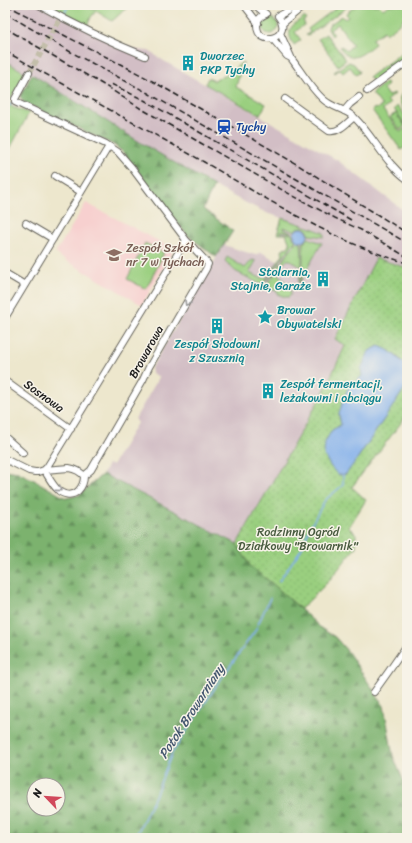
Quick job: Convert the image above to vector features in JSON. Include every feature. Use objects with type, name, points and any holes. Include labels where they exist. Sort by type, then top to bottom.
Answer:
[{"type":"street","points":[[39,5],[60,19],[145,56]]},
{"type":"street","points":[[244,5],[258,22]]},
{"type":"street","points":[[255,5],[266,14]]},
{"type":"street","points":[[278,16],[298,5]]},
{"type":"street","points":[[282,24],[305,5]]},
{"type":"street","points":[[269,38],[277,36],[282,27],[281,20],[274,14],[266,14],[262,16],[258,22],[258,32],[269,38],[287,56],[292,58]]},
{"type":"street","points":[[280,33],[292,58],[314,89],[324,100],[349,113],[360,124],[392,166],[406,177]]},
{"type":"street","points":[[367,91],[407,62]]},
{"type":"street","name":"Browarowa","points":[[30,73],[15,99],[15,102],[109,146],[118,152],[132,168],[186,240],[207,261],[208,264],[95,464],[84,476],[83,483],[76,493],[62,493],[56,489],[44,470],[71,429],[186,240]]},
{"type":"street","points":[[344,111],[359,97]]},
{"type":"street","points":[[285,99],[333,132],[354,118]]},
{"type":"street","points":[[5,318],[109,146]]},
{"type":"street","points":[[55,176],[82,192]]},
{"type":"street","points":[[26,223],[53,239]]},
{"type":"street","points":[[5,273],[25,285]]},
{"type":"street","name":"Sosnowa","points":[[5,381],[71,429]]},
{"type":"street","points":[[5,437],[23,453]]},
{"type":"street","points":[[5,459],[29,471],[38,472],[44,470],[70,468],[79,471],[84,476]]},
{"type":"street","points":[[374,692],[407,645]]},
{"type":"shaded area","points":[[5,5],[50,5],[47,7],[94,30],[97,33],[138,50],[149,51],[337,160],[407,213],[407,268],[376,258],[335,339],[345,345],[324,391],[237,544],[103,474],[108,464],[112,466],[137,423],[135,419],[159,377],[152,373],[151,368],[224,245],[255,255],[261,252],[277,261],[283,255],[282,251],[285,247],[287,248],[290,244],[286,234],[277,234],[282,218],[269,214],[214,186],[138,141],[32,74],[26,73],[5,61]]},
{"type":"shaded area","name":"Zespół Szkół nr 7 w Tychach","points":[[86,203],[174,249],[142,305],[60,257],[56,253]]},
{"type":"green space","points":[[50,5],[87,5],[94,10],[99,5],[130,5],[112,21],[96,11],[91,17],[87,26],[47,7]]},
{"type":"green space","points":[[340,5],[350,5],[307,36],[306,35],[310,32],[308,29]]},
{"type":"green space","points":[[357,5],[379,5],[383,9],[389,5],[407,5],[407,16],[401,23],[386,34],[384,31],[372,39],[375,44],[365,52],[358,56],[350,57],[340,47],[342,46],[346,51],[353,45],[338,24],[330,30],[334,34],[332,36],[328,29],[329,25],[342,16],[345,19],[348,17],[346,13]]},
{"type":"green space","points":[[304,17],[306,19],[303,21],[305,24],[295,32],[301,40],[294,45],[290,35],[291,28]]},
{"type":"green space","points":[[270,18],[277,23],[278,26],[273,33],[270,34],[263,29],[262,26],[267,19]]},
{"type":"green space","points":[[326,34],[346,60],[338,66],[318,39]]},
{"type":"green space","points":[[407,49],[407,60],[374,82],[369,77]]},
{"type":"green space","points":[[5,61],[26,73],[9,101],[12,107],[29,113],[5,158]]},
{"type":"green space","points":[[243,62],[236,87],[266,104],[260,115],[205,84],[208,78],[215,81],[217,78],[225,76]]},
{"type":"green space","points":[[349,62],[354,64],[360,72],[356,75],[350,67],[343,73],[340,69],[335,73],[334,72]]},
{"type":"green space","points":[[32,74],[138,141],[214,186],[203,209],[233,231],[216,257],[187,235],[123,152],[114,145],[23,102],[20,97]]},
{"type":"green space","points":[[386,82],[388,85],[383,89],[388,96],[394,93],[395,94],[387,100],[390,104],[383,110],[400,132],[407,127],[407,146],[401,150],[372,110],[382,106],[372,93]]},
{"type":"green space","points":[[407,89],[407,114],[402,107],[400,98],[403,92]]},
{"type":"green space","points":[[398,106],[407,118],[407,127],[394,109]]},
{"type":"green space","points":[[396,113],[405,126],[400,130],[390,117]]},
{"type":"green space","points":[[282,218],[324,233],[324,237],[309,235],[308,231],[304,227],[297,228],[294,231],[283,227],[283,229],[293,233],[281,231],[281,233],[293,234],[293,238],[296,240],[262,285],[235,271],[225,261],[227,257],[245,268],[252,260],[256,261],[249,273],[261,278],[268,277],[283,255],[282,251],[290,244],[286,234],[277,234]]},
{"type":"green space","points":[[308,238],[322,243],[300,284],[303,270],[303,243]]},
{"type":"green space","points":[[297,242],[301,243],[302,253],[302,268],[299,283],[301,267],[290,260],[287,260],[267,281]]},
{"type":"green space","points":[[145,243],[164,253],[146,289],[127,279]]},
{"type":"green space","name":"Rodzinny Ogród Działkowy \"Browarnik\"","points":[[376,258],[407,268],[407,367],[401,360],[379,346],[369,351],[362,376],[357,381],[339,414],[341,425],[332,430],[357,459],[407,385],[407,415],[352,487],[366,500],[349,527],[356,534],[356,547],[327,583],[301,609],[251,567],[237,544],[324,391],[345,346],[335,339]]},
{"type":"green space","points":[[276,273],[290,288],[291,294],[289,297],[277,294],[278,292],[265,286]]},
{"type":"green space","points":[[5,470],[18,472],[67,498],[79,495],[103,474],[237,544],[251,567],[273,584],[322,629],[335,637],[348,652],[384,706],[393,756],[407,789],[407,838],[5,838]]},
{"type":"water","points":[[301,228],[306,230],[308,235],[306,240],[301,242],[296,240],[294,235],[296,230]]},
{"type":"water","points":[[379,346],[388,350],[407,367],[407,385],[346,474],[338,475],[324,455],[325,442],[332,430],[341,425],[339,414],[348,388],[362,376],[361,369],[369,351]]},
{"type":"waterway","points":[[63,15],[69,5]]},
{"type":"waterway","points":[[5,107],[12,104]]},
{"type":"waterway","points":[[404,363],[407,360]]},
{"type":"waterway","name":"Potok Browarniany","points":[[279,581],[302,548],[309,529],[325,500],[343,485],[343,475]]},
{"type":"waterway","name":"Potok Browarniany","points":[[135,838],[155,796],[172,753],[218,683],[255,631],[270,598]]},
{"type":"tunnel","points":[[29,73],[59,21]]},
{"type":"railway","points":[[7,5],[154,82],[298,165],[407,233]]},
{"type":"railway","points":[[5,13],[69,51],[148,93],[407,243]]},
{"type":"railway","points":[[5,28],[284,191],[361,230],[407,257]]},
{"type":"railway","points":[[5,51],[204,162],[302,219],[354,244],[407,263]]},
{"type":"railway","points":[[111,84],[144,100],[351,220]]},
{"type":"place","name":"Dworzec PKP Tychy","points":[[188,63]]},
{"type":"place","name":"Tychy","points":[[224,127]]},
{"type":"place","name":"Zespół Szkół nr 7 w Tychach","points":[[114,255]]},
{"type":"place","name":"Stolarnia, Stajnie, Garaże","points":[[323,279]]},
{"type":"place","name":"Browar Obywatelski","points":[[265,317]]},
{"type":"place","name":"Zespół Słodowni z Szusznią","points":[[217,326]]},
{"type":"place","name":"Zespół fermentacji, leżakowni i obciągu","points":[[268,391]]}]
